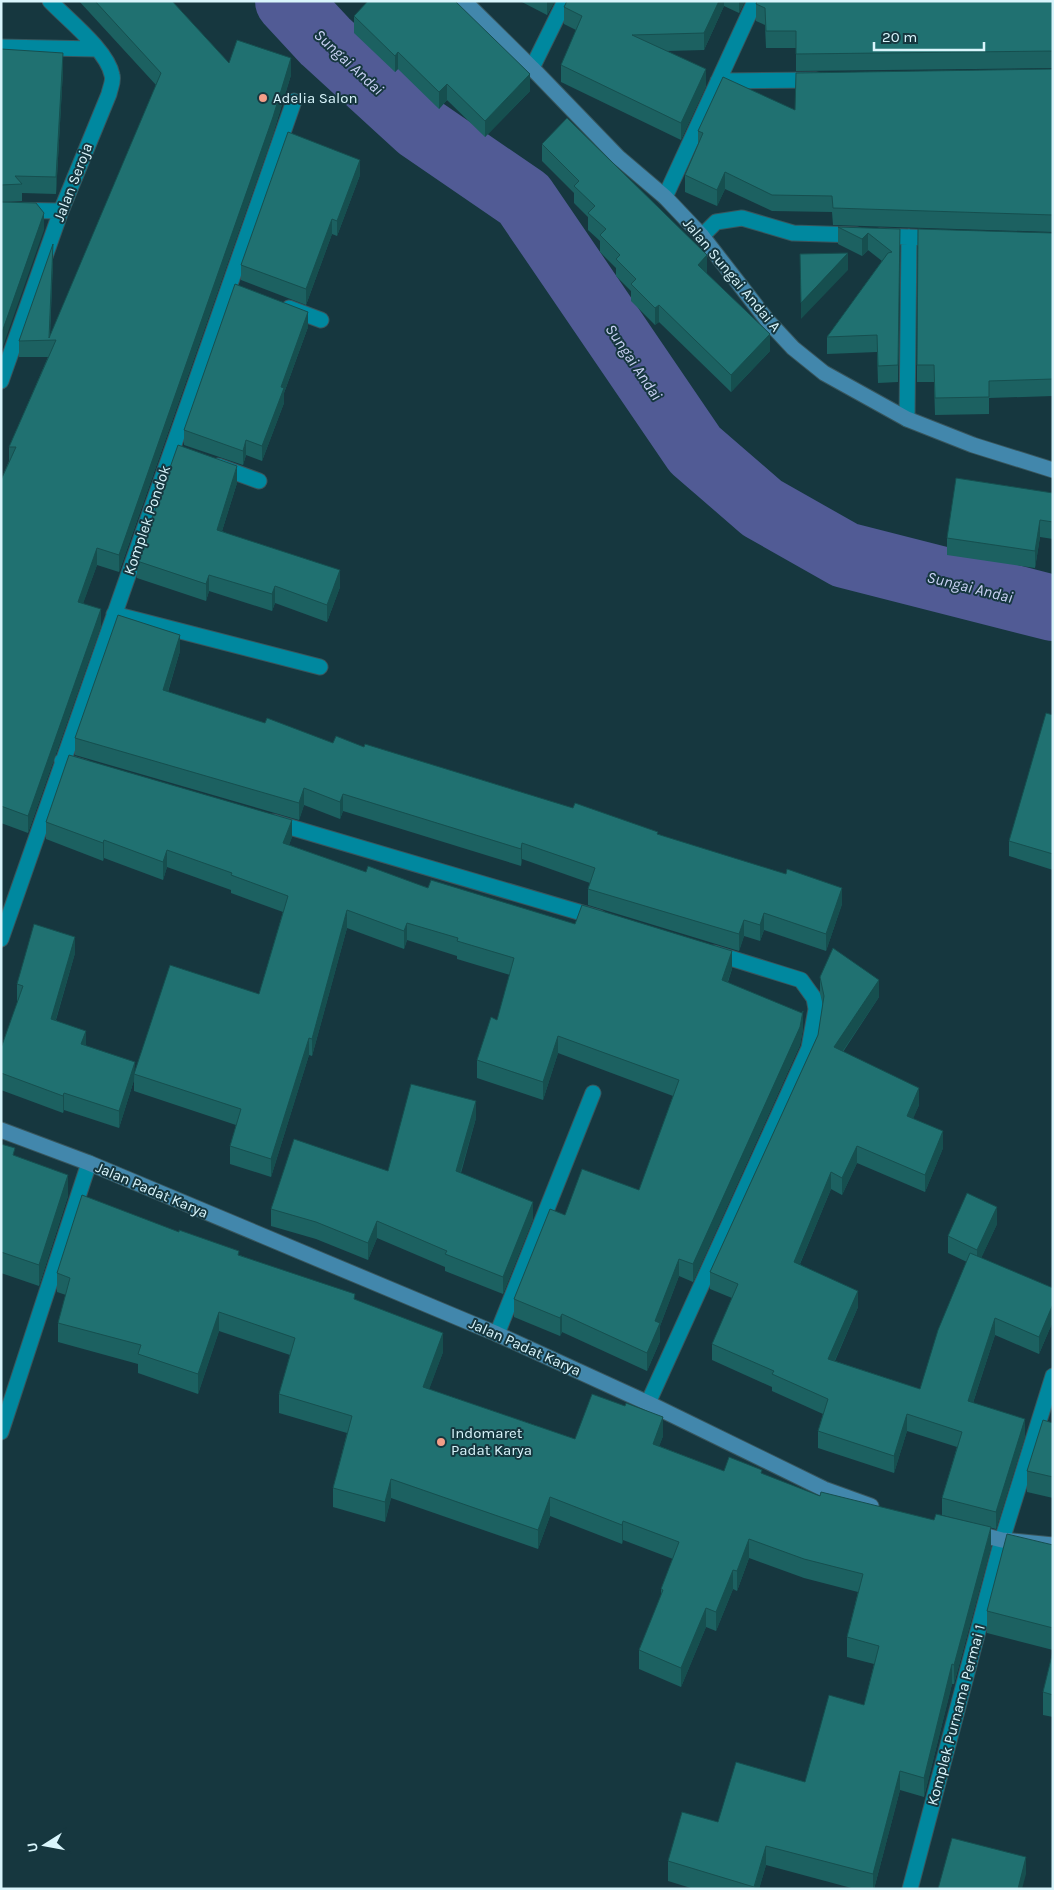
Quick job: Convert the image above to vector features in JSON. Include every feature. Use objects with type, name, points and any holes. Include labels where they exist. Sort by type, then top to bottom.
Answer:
[{"type":"street","name":"Jalan Seroja","points":[[2,376],[62,211],[109,94],[113,77],[109,64],[50,1]]},
{"type":"street","name":"Jalan Sungai Andai A","points":[[464,1],[618,157],[665,197],[702,236],[767,320],[793,348],[824,373],[907,419],[973,445],[1053,470]]},
{"type":"street","points":[[532,68],[565,1]]},
{"type":"street","points":[[665,197],[755,1]]},
{"type":"street","points":[[1,47],[96,49]]},
{"type":"street","points":[[718,81],[826,80]]},
{"type":"street","name":"Komplek Pondok","points":[[1,939],[294,101]]},
{"type":"street","points":[[1,210],[62,211]]},
{"type":"street","points":[[702,236],[716,222],[742,218],[793,233],[948,238]]},
{"type":"street","points":[[907,419],[909,237]]},
{"type":"street","points":[[229,286],[248,293]]},
{"type":"street","points":[[275,303],[321,320]]},
{"type":"street","points":[[171,450],[189,456]]},
{"type":"street","points":[[206,462],[259,481]]},
{"type":"street","points":[[114,614],[320,667]]},
{"type":"street","points":[[62,761],[100,772]]},
{"type":"street","points":[[261,818],[611,922]]},
{"type":"street","points":[[648,1403],[809,1048],[816,1009],[814,998],[801,980],[697,948]]},
{"type":"street","points":[[497,1334],[593,1093]]},
{"type":"street","name":"Jalan Padat Karya","points":[[1,1130],[89,1163],[497,1334],[648,1403],[824,1489],[882,1509]]},
{"type":"street","points":[[1,1432],[89,1163]]},
{"type":"street","name":"Komplek Purnama Permai 1","points":[[910,1889],[1002,1540],[1053,1376]]},
{"type":"street","points":[[956,1528],[1002,1540],[1053,1545]]},
{"type":"building","points":[[95,1],[172,1],[229,63],[237,40],[291,58],[273,117],[119,555],[97,548],[78,602],[101,609],[28,816],[1,806],[1,480],[16,447],[9,447],[56,340],[19,341],[53,244],[49,338],[161,73]]},
{"type":"building","points":[[368,1],[455,1],[530,74],[485,121],[447,84],[439,92],[398,52],[395,56],[354,16]]},
{"type":"building","points":[[567,1],[719,1],[704,33],[632,35],[706,69],[681,123],[561,65],[582,16],[564,7]]},
{"type":"building","points":[[757,1],[1053,1],[1053,51],[796,54],[796,31],[766,31],[765,8],[756,4]]},
{"type":"building","points":[[1,49],[63,53],[56,177],[15,176],[22,184],[1,185]]},
{"type":"building","points":[[1053,69],[1053,215],[833,208],[832,196],[772,195],[725,172],[717,190],[685,175],[703,133],[698,131],[723,77],[795,110],[796,73]]},
{"type":"building","points":[[567,118],[707,255],[698,265],[770,334],[731,375],[659,305],[655,308],[631,284],[636,279],[616,259],[620,255],[600,235],[606,229],[588,213],[595,206],[574,186],[579,181],[542,144]]},
{"type":"building","points":[[288,132],[360,160],[337,221],[332,219],[306,289],[241,265]]},
{"type":"building","points":[[1,202],[36,203],[44,213],[1,335]]},
{"type":"building","points":[[838,227],[900,229],[898,365],[878,366],[877,335],[827,337],[888,253],[892,252],[868,233],[862,239]]},
{"type":"building","points":[[918,229],[1053,233],[1053,379],[989,381],[989,397],[935,398],[934,365],[917,365]]},
{"type":"building","points":[[848,253],[801,303],[800,254]]},
{"type":"building","points":[[235,284],[308,312],[281,387],[284,388],[262,446],[246,440],[243,451],[184,430]]},
{"type":"building","points":[[178,445],[237,466],[217,530],[340,570],[327,605],[275,586],[272,594],[209,575],[206,584],[137,561]]},
{"type":"building","points":[[956,478],[1053,493],[1053,522],[1040,520],[1035,551],[947,538]]},
{"type":"building","points":[[118,615],[180,635],[163,690],[265,723],[267,718],[333,743],[336,736],[364,747],[365,744],[573,808],[575,803],[658,832],[657,834],[786,874],[787,869],[842,888],[826,934],[764,913],[760,925],[744,920],[739,934],[588,889],[595,868],[522,843],[521,849],[343,794],[340,802],[304,788],[299,803],[75,738]]},
{"type":"building","points":[[1046,713],[1053,715],[1053,854],[1009,841]]},
{"type":"building","points":[[69,755],[292,820],[283,843],[366,872],[368,866],[428,888],[431,880],[575,924],[582,905],[732,951],[722,980],[802,1013],[803,1011],[800,1027],[693,1264],[679,1259],[655,1321],[660,1323],[647,1353],[562,1314],[560,1318],[514,1299],[550,1209],[565,1215],[582,1169],[639,1190],[679,1080],[558,1036],[543,1082],[477,1060],[491,1017],[497,1020],[514,958],[457,941],[458,938],[407,923],[404,931],[347,910],[312,1039],[309,1038],[271,1159],[230,1146],[241,1109],[134,1074],[170,965],[259,994],[288,896],[231,875],[232,873],[167,850],[163,862],[104,840],[103,843],[46,822]]},
{"type":"building","points":[[34,924],[75,937],[51,1019],[86,1031],[81,1044],[135,1062],[119,1111],[64,1093],[63,1096],[1,1073],[1,1048],[23,986],[17,984]]},
{"type":"building","points":[[833,948],[879,980],[834,1047],[919,1088],[907,1116],[943,1131],[925,1175],[857,1146],[842,1178],[831,1172],[794,1262],[858,1291],[828,1359],[920,1389],[938,1330],[970,1253],[1053,1288],[1053,1304],[1039,1337],[995,1318],[968,1401],[1025,1419],[996,1512],[942,1498],[962,1432],[907,1414],[894,1456],[818,1431],[828,1399],[772,1374],[774,1371],[712,1344],[738,1284],[710,1272],[818,1035],[824,996],[820,977]]},
{"type":"building","points":[[411,1084],[476,1101],[456,1171],[533,1202],[503,1277],[445,1254],[447,1251],[377,1221],[368,1243],[316,1222],[271,1209],[294,1139],[388,1171]]},
{"type":"building","points":[[1,1144],[15,1148],[13,1155],[68,1175],[39,1265],[1,1252]]},
{"type":"building","points":[[967,1193],[997,1207],[977,1250],[948,1236]]},
{"type":"building","points":[[82,1195],[179,1232],[179,1230],[239,1251],[238,1255],[355,1294],[354,1299],[443,1333],[423,1387],[575,1439],[592,1394],[625,1406],[626,1403],[663,1417],[653,1444],[724,1471],[729,1457],[762,1470],[761,1473],[820,1496],[821,1492],[934,1520],[936,1514],[991,1527],[954,1665],[952,1664],[924,1778],[900,1771],[873,1874],[766,1846],[754,1887],[668,1861],[682,1812],[718,1822],[736,1762],[805,1782],[829,1695],[864,1705],[879,1646],[847,1637],[863,1574],[804,1559],[749,1539],[737,1571],[733,1570],[716,1612],[706,1608],[681,1668],[639,1650],[663,1590],[661,1589],[679,1542],[623,1521],[622,1525],[550,1497],[538,1530],[391,1479],[385,1502],[333,1488],[352,1416],[279,1394],[295,1338],[219,1312],[198,1374],[138,1354],[141,1345],[58,1323],[70,1278],[57,1273]]},
{"type":"building","points":[[1043,1420],[1053,1423],[1053,1477],[1027,1471]]},
{"type":"building","points":[[1007,1534],[1053,1545],[1053,1628],[987,1611]]},
{"type":"building","points":[[1053,1651],[1053,1695],[1043,1692]]},
{"type":"building","points":[[952,1838],[1026,1857],[1018,1889],[938,1889]]},
{"type":"waterway","name":"Sungai Andai","points":[[288,1],[325,41],[419,127],[524,199],[695,450],[762,508],[845,555],[1053,608]]},
{"type":"place","name":"Adelia Salon","points":[[263,98]]},
{"type":"place","name":"Indomaret Padat Karya","points":[[441,1442]]}]
